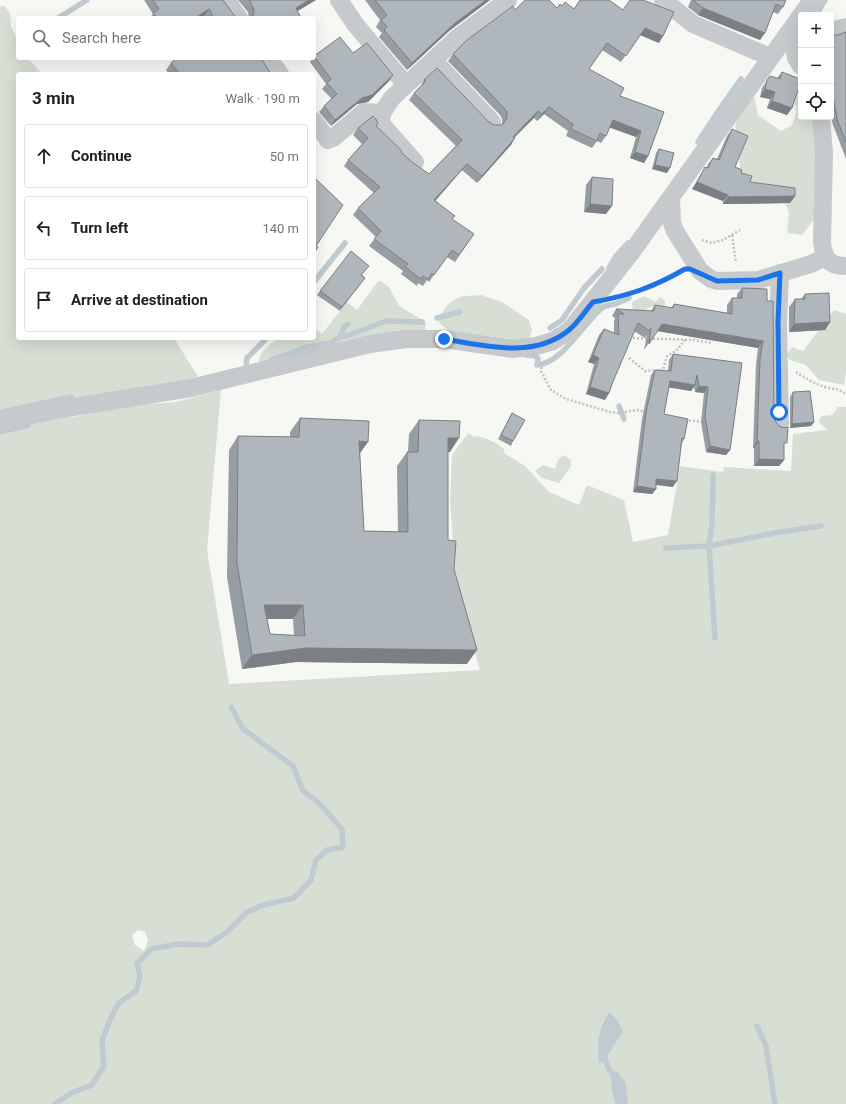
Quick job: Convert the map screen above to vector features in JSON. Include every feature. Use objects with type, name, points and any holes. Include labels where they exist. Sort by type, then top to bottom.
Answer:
[{"type":"street","points":[[226,0],[238,16]]},
{"type":"street","points":[[339,0],[355,24],[406,85]]},
{"type":"street","points":[[415,162],[383,126],[381,121],[382,113],[392,98],[456,39],[508,0]]},
{"type":"street","points":[[663,0],[693,24],[770,57]]},
{"type":"street","points":[[0,422],[191,388],[370,344],[398,340],[444,339],[513,349],[536,346],[552,341],[570,330],[631,253],[770,57],[793,38],[812,0]]},
{"type":"street","points":[[834,30],[846,27]]},
{"type":"street","points":[[793,38],[796,58],[798,61]]},
{"type":"street","points":[[270,60],[278,72]]},
{"type":"street","points":[[433,60],[492,122]]},
{"type":"street","points":[[316,125],[328,140],[333,138],[364,112],[382,113]]},
{"type":"street","points":[[821,120],[824,153],[823,253],[825,257],[834,264],[846,266]]},
{"type":"street","points":[[671,197],[672,223],[675,231],[700,271],[711,279],[717,281],[758,280],[811,264],[825,257]]},
{"type":"street","points":[[780,273],[778,322],[780,424]]},
{"type":"path","points":[[697,237],[712,243],[723,240],[740,230]]},
{"type":"path","points":[[732,235],[740,281]]},
{"type":"path","points":[[593,302],[618,298],[655,285],[684,270]]},
{"type":"path","points":[[633,338],[685,340],[712,343]]},
{"type":"path","points":[[629,358],[645,372],[663,370],[667,356],[676,351],[685,340]]},
{"type":"path","points":[[779,366],[793,370],[810,381],[825,387],[838,388],[846,394]]},
{"type":"path","points":[[541,368],[541,371],[551,390],[566,399],[610,412],[618,413],[638,410],[651,413]]},
{"type":"path","points":[[683,419],[689,421],[712,422]]},
{"type":"shaded area","points":[[0,6],[5,6],[10,13],[11,27],[16,37],[16,60],[30,60],[40,72],[16,72],[16,340],[175,340],[200,380],[0,417]]},
{"type":"shaded area","points":[[798,84],[798,120],[813,120],[816,152],[815,218],[802,235],[787,233],[789,213],[782,195],[747,189],[740,169],[735,126],[746,95],[753,90],[758,115],[781,131],[792,125],[797,111],[791,90]]},
{"type":"shaded area","points":[[379,280],[389,287],[399,306],[426,322],[425,331],[259,366],[259,358],[261,354],[275,340],[316,340],[316,330],[322,334],[347,302],[357,310]]},
{"type":"shaded area","points":[[481,295],[502,302],[529,320],[532,331],[528,341],[514,344],[454,334],[439,323],[443,311],[454,300],[463,296]]},
{"type":"shaded area","points":[[644,296],[655,302],[661,297],[665,301],[665,306],[659,309],[650,307],[642,312],[633,312],[632,302]]},
{"type":"shaded area","points":[[834,310],[846,314],[846,371],[844,385],[819,380],[806,365],[790,360],[786,355],[792,347],[803,351]]},
{"type":"shaded area","points":[[221,390],[207,550],[229,684],[480,670],[456,586],[450,500],[452,455],[468,433],[475,437],[485,438],[498,444],[504,449],[504,453],[525,466],[549,492],[579,505],[587,485],[624,500],[633,542],[668,535],[680,466],[723,472],[724,467],[791,471],[793,434],[827,430],[819,422],[821,416],[832,415],[838,407],[846,407],[846,1104],[628,1104],[627,1100],[612,1092],[615,1104],[0,1104],[0,432],[61,415],[73,417],[132,405],[176,402]],"holes":[[[138,930],[145,932],[148,941],[144,951],[135,945],[132,935]],[[604,1018],[618,1040],[610,1049],[606,1061],[598,1051],[599,1034]]]},
{"type":"shaded area","points":[[563,455],[571,460],[571,466],[559,483],[542,478],[535,471],[543,465],[555,469],[558,460]]},
{"type":"shaded area","points":[[610,1012],[617,1020],[623,1031],[606,1061],[599,1063],[598,1049],[600,1030]]},
{"type":"shaded area","points":[[617,1071],[626,1083],[628,1104],[615,1104],[612,1092],[611,1072]]},
{"type":"building","points":[[153,0],[223,0],[235,16],[213,16],[209,9],[198,16],[155,16],[153,13],[159,9]]},
{"type":"building","points":[[249,0],[309,0],[296,8],[300,16],[253,16],[254,10]]},
{"type":"building","points":[[375,0],[486,0],[454,24],[412,63],[384,30],[387,27],[381,20],[387,15]]},
{"type":"building","points":[[525,0],[549,0],[557,8],[560,4],[562,6],[565,2],[574,9],[580,0],[609,0],[623,10],[630,0],[643,0],[674,12],[663,36],[645,28],[626,56],[607,43],[589,69],[624,88],[620,96],[664,112],[648,156],[635,152],[641,131],[613,120],[606,136],[600,133],[597,141],[571,129],[573,124],[549,107],[542,114],[538,111],[513,137],[515,138],[482,176],[467,164],[434,200],[455,216],[452,219],[474,234],[459,255],[452,250],[434,275],[432,273],[428,279],[423,276],[421,279],[405,267],[408,264],[374,239],[381,231],[358,208],[380,187],[348,160],[368,138],[358,128],[373,116],[378,124],[376,126],[402,151],[401,152],[429,174],[462,140],[414,93],[426,81],[424,80],[437,68],[489,122],[494,125],[504,123],[507,118],[507,112],[453,54],[467,40],[513,6],[515,10]]},
{"type":"building","points":[[693,0],[786,0],[783,7],[776,4],[765,33],[703,8]]},
{"type":"building","points":[[846,32],[846,142],[837,119],[834,102],[834,35]]},
{"type":"building","points":[[340,37],[353,53],[367,43],[393,75],[372,95],[362,98],[335,120],[324,106],[337,94],[327,83],[331,79],[316,59],[316,55]]},
{"type":"building","points":[[175,60],[262,60],[270,72],[178,72],[171,63]]},
{"type":"building","points":[[782,72],[798,78],[798,90],[792,108],[772,101],[775,92],[765,89],[767,80],[770,76],[780,79]]},
{"type":"building","points":[[732,129],[748,136],[735,167],[742,170],[741,173],[752,176],[750,182],[795,188],[795,196],[728,197],[728,195],[697,182],[705,167],[708,168],[713,158],[719,160]]},
{"type":"building","points":[[659,149],[674,153],[670,168],[655,165]]},
{"type":"building","points":[[592,177],[613,179],[612,206],[590,204]]},
{"type":"building","points":[[316,179],[343,205],[316,246]]},
{"type":"building","points":[[351,251],[369,266],[361,275],[365,278],[342,307],[320,291]]},
{"type":"building","points":[[742,288],[767,289],[767,301],[773,301],[774,418],[779,426],[784,428],[788,427],[787,443],[784,443],[784,460],[759,459],[759,441],[757,441],[760,359],[763,341],[662,324],[649,344],[651,328],[650,331],[638,323],[609,393],[590,387],[599,358],[593,355],[604,329],[619,335],[618,314],[624,314],[616,309],[654,311],[655,305],[673,308],[674,304],[732,314],[732,298],[742,298]]},
{"type":"building","points":[[829,293],[830,322],[794,324],[795,299],[805,299],[805,294]]},
{"type":"building","points":[[673,354],[742,363],[730,450],[710,446],[705,416],[708,387],[699,386],[697,375],[695,385],[670,381],[664,414],[688,419],[684,439],[682,438],[677,481],[656,479],[656,489],[637,486],[646,413],[655,370],[671,371]]},
{"type":"building","points":[[810,391],[814,422],[792,424],[793,392]]},
{"type":"building","points":[[512,413],[525,420],[513,441],[501,435]]},
{"type":"building","points":[[300,418],[369,421],[368,442],[359,441],[364,531],[408,532],[407,452],[418,452],[419,420],[460,421],[459,438],[448,438],[448,540],[456,541],[454,569],[477,650],[306,648],[252,655],[237,563],[238,436],[299,437]],"holes":[[[264,605],[303,605],[305,636],[270,634]]]},
{"type":"waterway","points":[[61,16],[87,0]]},
{"type":"waterway","points":[[818,12],[825,0]]},
{"type":"waterway","points":[[698,142],[741,79]]},
{"type":"waterway","points":[[316,279],[345,243]]},
{"type":"waterway","points":[[609,268],[616,256],[628,243]]},
{"type":"waterway","points":[[550,328],[562,320],[584,288],[602,269]]},
{"type":"waterway","points":[[526,355],[536,356],[538,359],[537,365],[546,363],[555,358],[564,350],[603,307],[629,298]]},
{"type":"waterway","points":[[437,318],[460,312]]},
{"type":"waterway","points":[[340,337],[347,336],[386,321],[422,322]]},
{"type":"waterway","points":[[271,360],[307,347],[330,343],[340,337],[344,327],[348,324]]},
{"type":"waterway","points":[[246,367],[247,358],[265,340]]},
{"type":"waterway","points":[[2,412],[71,397]]},
{"type":"waterway","points":[[619,406],[624,419]]},
{"type":"waterway","points":[[0,432],[28,425]]},
{"type":"waterway","points":[[713,475],[712,524],[709,546],[715,638]]},
{"type":"waterway","points":[[666,548],[709,546],[780,532],[821,526]]},
{"type":"waterway","points":[[55,1104],[71,1093],[92,1085],[104,1066],[102,1041],[109,1022],[118,1004],[136,991],[140,976],[137,964],[151,949],[178,944],[207,945],[227,932],[246,913],[263,905],[294,898],[311,880],[316,860],[327,850],[343,847],[342,829],[318,802],[303,791],[293,766],[243,729],[231,707]]},
{"type":"waterway","points":[[757,1026],[766,1046],[775,1104]]},
{"type":"waterway","points":[[604,1055],[607,1065],[614,1078]]},
{"type":"route","points":[[444,339],[513,349],[536,346],[552,341],[570,330],[593,302],[618,298],[655,285],[685,269],[690,269],[717,281],[758,280],[780,273],[778,322],[779,412]]}]
